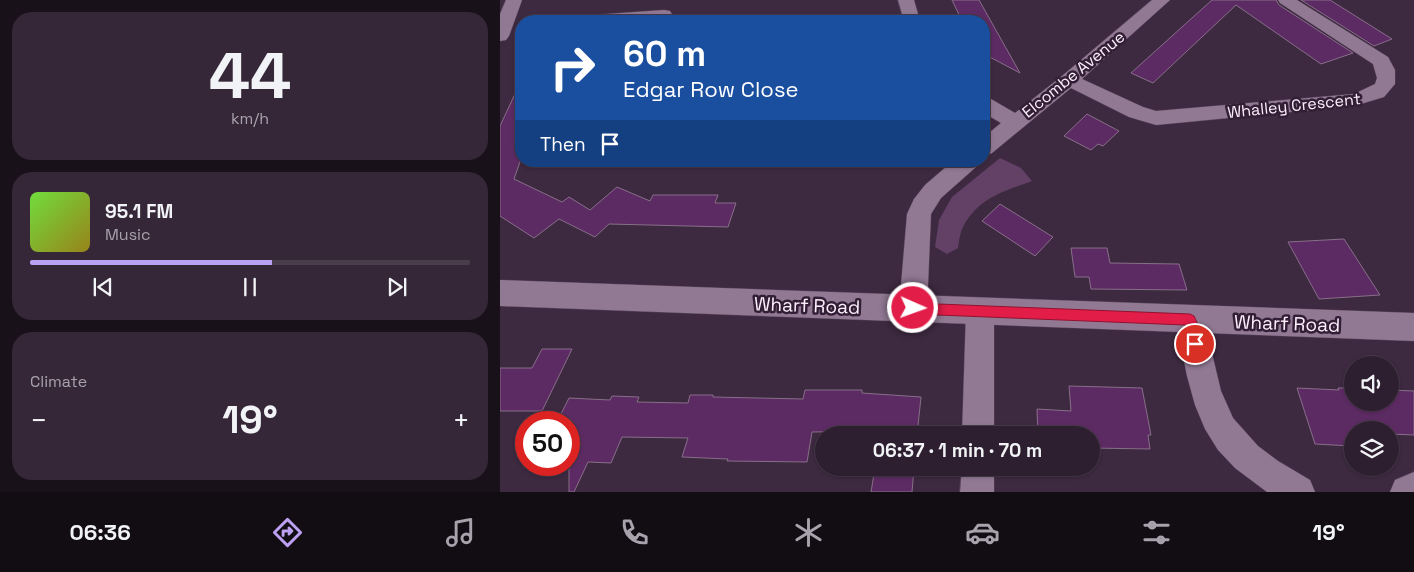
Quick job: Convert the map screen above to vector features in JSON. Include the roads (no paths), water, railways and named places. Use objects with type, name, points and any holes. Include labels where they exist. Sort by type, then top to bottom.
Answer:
[{"type":"main road","name":"Wharf Road","points":[[500,293],[1414,327]]},
{"type":"street","points":[[501,35],[514,0]]},
{"type":"street","points":[[906,0],[910,15]]},
{"type":"street","name":"Elcombe Avenue","points":[[990,143],[1069,80],[1162,0]]},
{"type":"street","name":"Whalley Crescent","points":[[1069,80],[1136,112],[1156,118],[1354,100],[1372,96],[1383,88],[1386,84],[1387,73],[1376,57],[1286,0]]},
{"type":"street","points":[[501,35],[515,32]]},
{"type":"street","points":[[990,107],[1015,122]]},
{"type":"street","points":[[913,308],[919,214],[921,208],[932,192],[961,167]]},
{"type":"street","points":[[978,426],[980,311]]},
{"type":"street","points":[[1190,320],[1202,376],[1221,428],[1263,483],[1298,492]]},
{"type":"street","points":[[978,476],[978,492]]},
{"type":"street","points":[[1407,492],[1414,489]]}]
